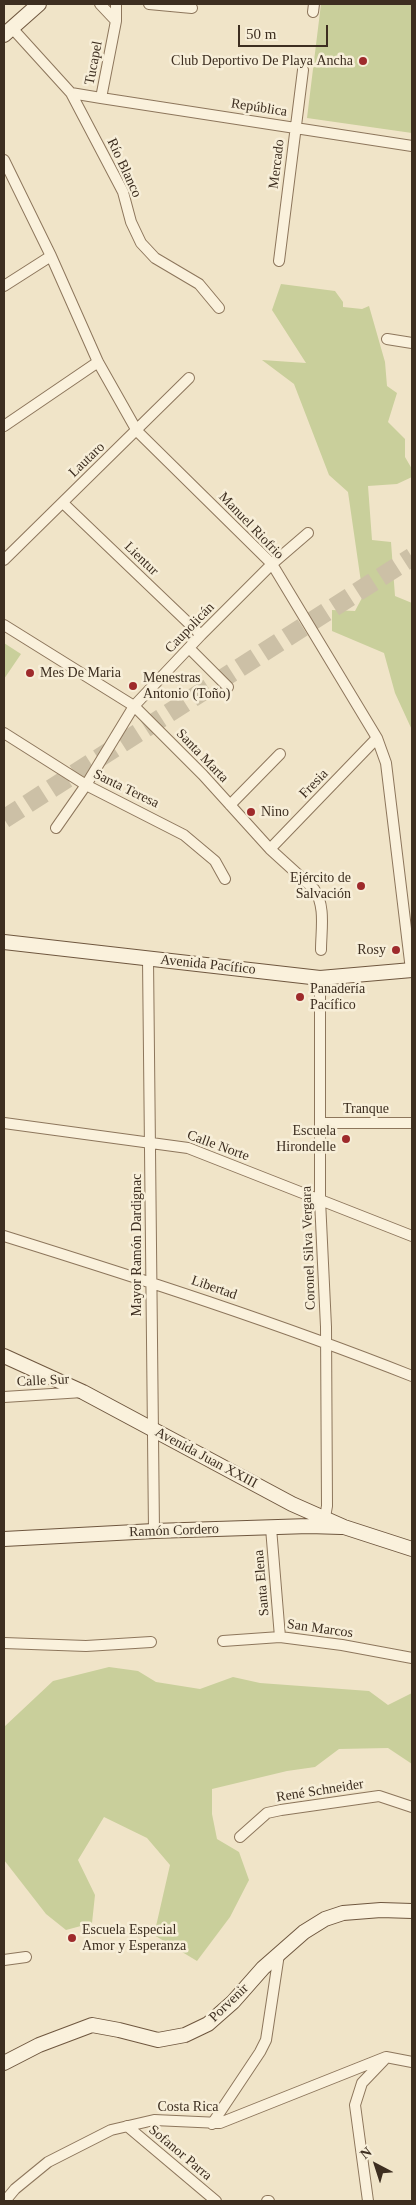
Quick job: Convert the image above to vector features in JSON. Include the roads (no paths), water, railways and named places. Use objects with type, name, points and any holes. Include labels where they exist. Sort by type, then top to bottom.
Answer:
[{"type":"street","points":[[8,32],[39,4]]},
{"type":"street","points":[[100,4],[116,21]]},
{"type":"street","name":"Tucapel","points":[[71,93],[101,98],[116,21],[116,4]]},
{"type":"street","points":[[149,4],[192,8]]},
{"type":"street","name":"Río Blanco","points":[[8,32],[71,93],[123,192],[131,222],[141,244],[155,258],[199,284],[219,308]]},
{"type":"street","name":"Mercado","points":[[279,261],[302,70]]},
{"type":"street","name":"República","points":[[101,98],[412,146]]},
{"type":"street","name":"Manuel Riofrio","points":[[4,160],[51,256],[98,362],[136,431],[272,564],[377,738],[386,763],[412,970]]},
{"type":"street","points":[[4,286],[51,256]]},
{"type":"street","points":[[387,340],[412,343]]},
{"type":"street","points":[[4,426],[98,362]]},
{"type":"street","name":"Lautaro","points":[[4,560],[189,378]]},
{"type":"street","name":"Lientur","points":[[63,503],[201,635]]},
{"type":"street","name":"Caupolicán","points":[[56,828],[86,785],[134,706],[272,564],[308,533]]},
{"type":"street","name":"Santa Marta","points":[[4,625],[134,706],[230,804],[270,849],[314,889],[319,896],[321,906],[321,950]]},
{"type":"street","points":[[189,648],[228,687]]},
{"type":"street","name":"Santa Teresa","points":[[4,733],[86,785],[184,835],[215,861],[225,880]]},
{"type":"street","name":"Fresia","points":[[270,849],[377,738]]},
{"type":"street","points":[[230,804],[280,754]]},
{"type":"street","name":"Avenida Pacífico","points":[[4,942],[320,978],[412,970]]},
{"type":"street","name":"Mayor Ramón Dardignac","points":[[148,958],[154,1531]]},
{"type":"street","name":"Coronel Silva Vergara","points":[[320,978],[320,1200],[326,1342],[327,1506],[325,1517]]},
{"type":"street","name":"Calle Norte","points":[[4,1123],[188,1148],[412,1236]]},
{"type":"street","name":"Tranque","points":[[320,1123],[412,1123]]},
{"type":"street","name":"Libertad","points":[[4,1236],[150,1281],[326,1342],[412,1376]]},
{"type":"street","name":"Avenida Juan XXIII","points":[[4,1356],[83,1392],[292,1504],[344,1527],[412,1549]]},
{"type":"street","name":"Calle Sur","points":[[4,1397],[83,1392]]},
{"type":"street","name":"Ramón Cordero","points":[[4,1539],[154,1531],[310,1526],[344,1527]]},
{"type":"street","name":"Santa Elena","points":[[272,1528],[280,1637]]},
{"type":"street","name":"San Marcos","points":[[223,1641],[280,1637],[342,1645],[412,1658]]},
{"type":"street","points":[[4,1643],[86,1646],[151,1642]]},
{"type":"street","name":"René Schneider","points":[[240,1837],[267,1813],[281,1810],[379,1796],[412,1807]]},
{"type":"street","name":"Porvenir","points":[[4,2063],[39,2046],[92,2025],[158,2040],[185,2035],[208,2024],[233,2002],[263,1968],[304,1932],[325,1919],[343,1913],[381,1910],[412,1911]]},
{"type":"street","points":[[212,2124],[266,2040],[279,1954]]},
{"type":"street","points":[[4,1960],[26,1957]]},
{"type":"street","points":[[368,2201],[355,2105],[362,2083],[386,2057],[412,2062]]},
{"type":"street","name":"Costa Rica","points":[[5,2201],[15,2189],[48,2162],[110,2130],[154,2120],[212,2124],[237,2118],[386,2057]]},
{"type":"street","name":"Sofanor Parra","points":[[127,2126],[216,2201]]},
{"type":"tunnel","points":[[4,819],[412,557]]},
{"type":"place","name":"Club Deportivo De Playa Ancha","points":[[363,61]]},
{"type":"place","name":"Mes De Maria","points":[[30,673]]},
{"type":"place","name":"Menestras Antonio (Toño)","points":[[133,686]]},
{"type":"place","name":"Nino","points":[[251,812]]},
{"type":"place","name":"Ejército de Salvación","points":[[361,886]]},
{"type":"place","name":"Rosy","points":[[396,950]]},
{"type":"place","name":"Panadería Pacífico","points":[[300,997]]},
{"type":"place","name":"Escuela Hirondelle","points":[[346,1139]]},
{"type":"place","name":"Escuela Especial Amor y Esperanza","points":[[72,1938]]}]
